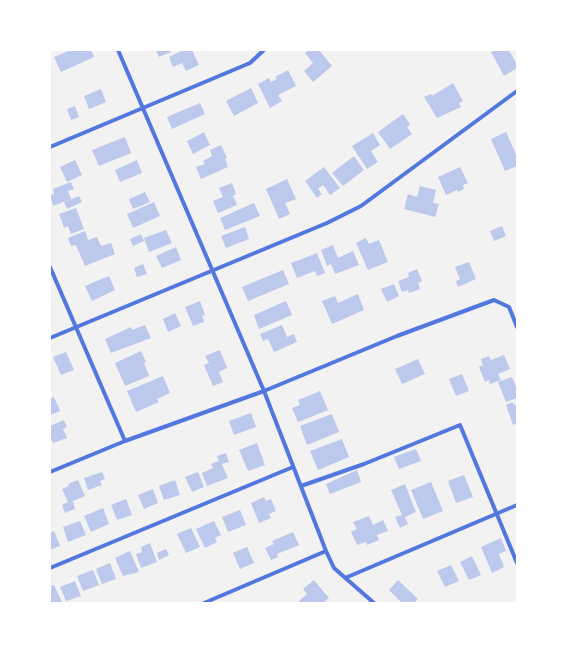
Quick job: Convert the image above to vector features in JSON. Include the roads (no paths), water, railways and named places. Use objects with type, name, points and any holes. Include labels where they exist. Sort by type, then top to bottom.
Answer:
[{"type":"street","points":[[118,50],[211,272],[264,391],[326,551],[334,568],[374,603]]},
{"type":"street","points":[[50,147],[250,63],[264,50]]},
{"type":"street","points":[[50,338],[327,223],[361,206],[517,92]]},
{"type":"street","points":[[50,267],[125,441]]},
{"type":"street","points":[[50,472],[125,441],[264,391],[397,336],[494,300],[509,308],[517,327]]},
{"type":"street","points":[[301,486],[364,464],[460,425],[517,563]]},
{"type":"street","points":[[50,568],[293,467]]},
{"type":"street","points":[[345,578],[517,506]]},
{"type":"street","points":[[206,603],[326,551]]}]
